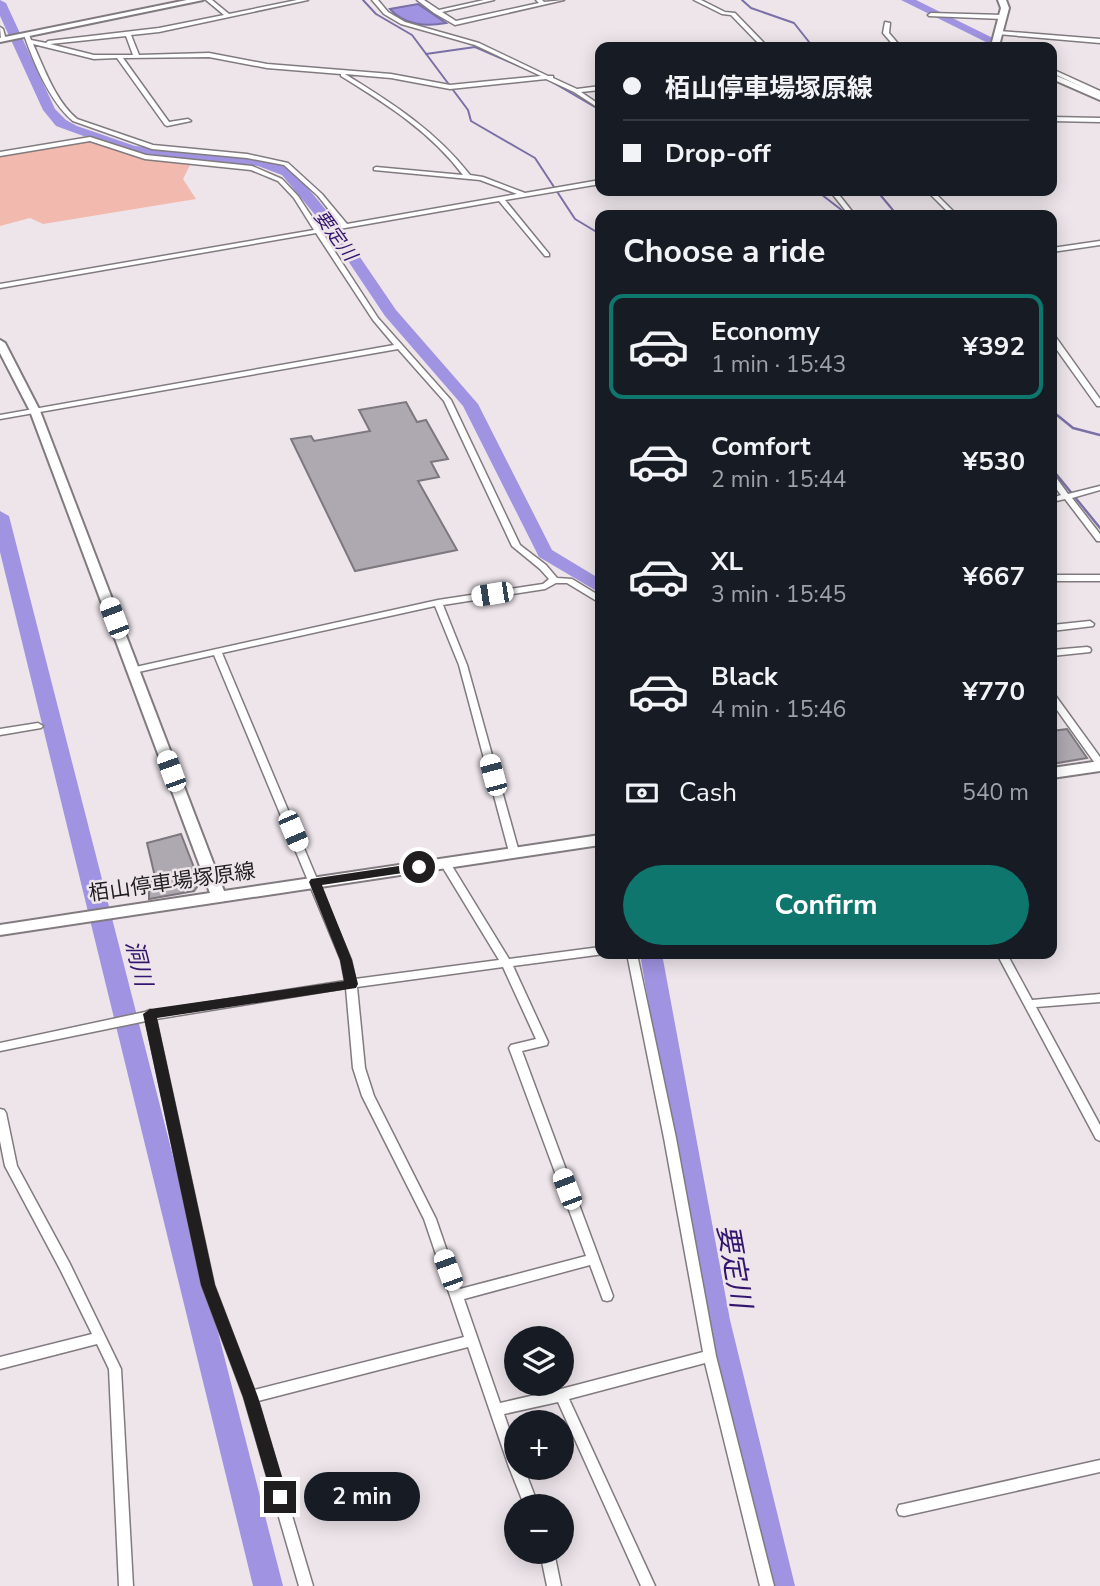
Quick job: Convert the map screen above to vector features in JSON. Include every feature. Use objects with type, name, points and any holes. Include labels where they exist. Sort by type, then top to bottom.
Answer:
[{"type":"street","points":[[0,29],[2,40],[28,38],[199,0]]},
{"type":"street","points":[[209,0],[228,16]]},
{"type":"street","points":[[41,44],[128,34],[304,0]]},
{"type":"street","points":[[375,0],[386,13],[403,23],[477,44],[551,77],[595,104]]},
{"type":"street","points":[[420,0],[455,23],[541,2],[561,0]]},
{"type":"street","points":[[436,12],[491,0]]},
{"type":"street","points":[[698,0],[724,13],[733,14],[760,42]]},
{"type":"street","points":[[1002,0],[1005,8],[998,41],[1033,36],[1100,41]]},
{"type":"street","points":[[931,15],[1003,18]]},
{"type":"street","points":[[887,23],[886,33],[894,42]]},
{"type":"street","points":[[128,34],[137,57]]},
{"type":"street","points":[[1033,36],[1034,42]]},
{"type":"street","points":[[28,38],[41,44],[94,57],[209,55],[267,66],[391,76],[450,87],[551,77]]},
{"type":"street","points":[[28,38],[56,96],[70,117],[152,147],[261,158],[286,164],[295,169],[320,195],[343,227]]},
{"type":"street","points":[[120,58],[167,124],[188,121]]},
{"type":"street","points":[[340,73],[427,130],[453,155],[467,176]]},
{"type":"street","points":[[1057,74],[1100,95]]},
{"type":"street","points":[[1057,78],[1100,95]]},
{"type":"street","points":[[576,91],[595,89]]},
{"type":"street","points":[[1057,119],[1097,120],[1100,126]]},
{"type":"street","points":[[0,153],[90,139],[145,157],[240,166],[267,173],[280,180],[322,230],[375,319],[397,347],[447,400],[516,546],[527,558],[551,573],[554,580]]},
{"type":"street","points":[[376,169],[481,178],[524,195]]},
{"type":"street","points":[[0,286],[595,183]]},
{"type":"street","points":[[837,196],[848,210]]},
{"type":"street","points":[[935,196],[949,210]]},
{"type":"street","points":[[500,199],[547,255]]},
{"type":"street","points":[[1057,249],[1100,243]]},
{"type":"street","points":[[0,343],[35,411],[218,896]]},
{"type":"street","points":[[1057,345],[1100,404]]},
{"type":"street","points":[[0,417],[397,347]]},
{"type":"street","points":[[1057,483],[1069,495],[1100,539]]},
{"type":"street","points":[[1057,499],[1100,488]]},
{"type":"street","points":[[1057,578],[1100,578]]},
{"type":"street","points":[[134,670],[438,603],[545,586],[554,580],[569,581],[595,597]]},
{"type":"street","points":[[438,603],[463,665],[514,852]]},
{"type":"street","points":[[1057,627],[1090,624]]},
{"type":"street","points":[[1057,653],[1087,650]]},
{"type":"street","points":[[217,651],[346,960],[359,1068],[368,1096],[430,1219],[504,1427]]},
{"type":"street","points":[[1057,704],[1100,765],[1057,772]]},
{"type":"street","points":[[0,732],[38,726]]},
{"type":"street","name":"栢山停車場塚原線","points":[[0,930],[595,841]]},
{"type":"street","points":[[445,863],[506,963],[543,1042],[516,1048],[607,1296]]},
{"type":"street","points":[[0,1047],[150,1014],[595,952]]},
{"type":"street","points":[[633,959],[670,1138],[710,1356],[767,1586]]},
{"type":"street","points":[[1005,959],[1100,1136]]},
{"type":"street","points":[[1029,1004],[1100,998]]},
{"type":"street","points":[[150,1014],[208,1285],[250,1397],[306,1586]]},
{"type":"street","points":[[0,1113],[11,1166],[115,1369],[126,1586]]},
{"type":"street","points":[[457,1295],[594,1259]]},
{"type":"street","points":[[0,1363],[99,1338]]},
{"type":"street","points":[[250,1397],[473,1340]]},
{"type":"street","points":[[574,1392],[710,1356]]},
{"type":"street","points":[[498,1409],[556,1396]]},
{"type":"street","points":[[561,1396],[648,1586]]},
{"type":"street","points":[[904,1510],[1100,1466]]},
{"type":"street","points":[[549,1564],[554,1586]]},
{"type":"shaded area","points":[[418,4],[446,23],[416,24],[402,19],[390,9]]},
{"type":"shaded area","points":[[92,141],[140,158],[190,165],[183,179],[196,199],[43,224],[30,218],[0,226],[0,155]]},
{"type":"building","points":[[406,402],[417,422],[426,420],[448,459],[431,462],[439,477],[418,481],[457,550],[355,571],[291,439],[311,436],[314,441],[370,431],[359,410]]},
{"type":"building","points":[[1067,729],[1087,758],[1057,763],[1057,730]]},
{"type":"building","points":[[181,834],[200,883],[194,891],[149,899],[149,882],[156,881],[147,843]]},
{"type":"waterway","points":[[363,0],[376,14],[412,35],[426,54]]},
{"type":"waterway","points":[[742,0],[751,8],[794,23],[809,42]]},
{"type":"waterway","points":[[907,0],[995,42]]},
{"type":"waterway","name":"要定川","points":[[0,3],[49,110],[61,123],[133,150],[260,162],[287,172],[331,225],[390,313],[470,404],[545,553],[595,584]]},
{"type":"waterway","points":[[426,54],[475,47],[540,75]]},
{"type":"waterway","points":[[426,54],[468,110],[471,121],[535,158],[575,219],[595,231]]},
{"type":"waterway","points":[[1057,75],[1100,95]]},
{"type":"waterway","points":[[547,79],[595,107]]},
{"type":"waterway","points":[[823,196],[842,210]]},
{"type":"waterway","points":[[881,196],[893,210]]},
{"type":"waterway","points":[[1057,415],[1073,428],[1100,435]]},
{"type":"waterway","points":[[1057,475],[1100,528]]},
{"type":"waterway","name":"洞川","points":[[0,516],[268,1586]]},
{"type":"waterway","name":"要定川","points":[[652,959],[716,1320],[780,1586]]},
{"type":"route","points":[[280,1497],[250,1397],[208,1285],[150,1014],[351,984],[346,960],[315,882],[419,867]]}]
